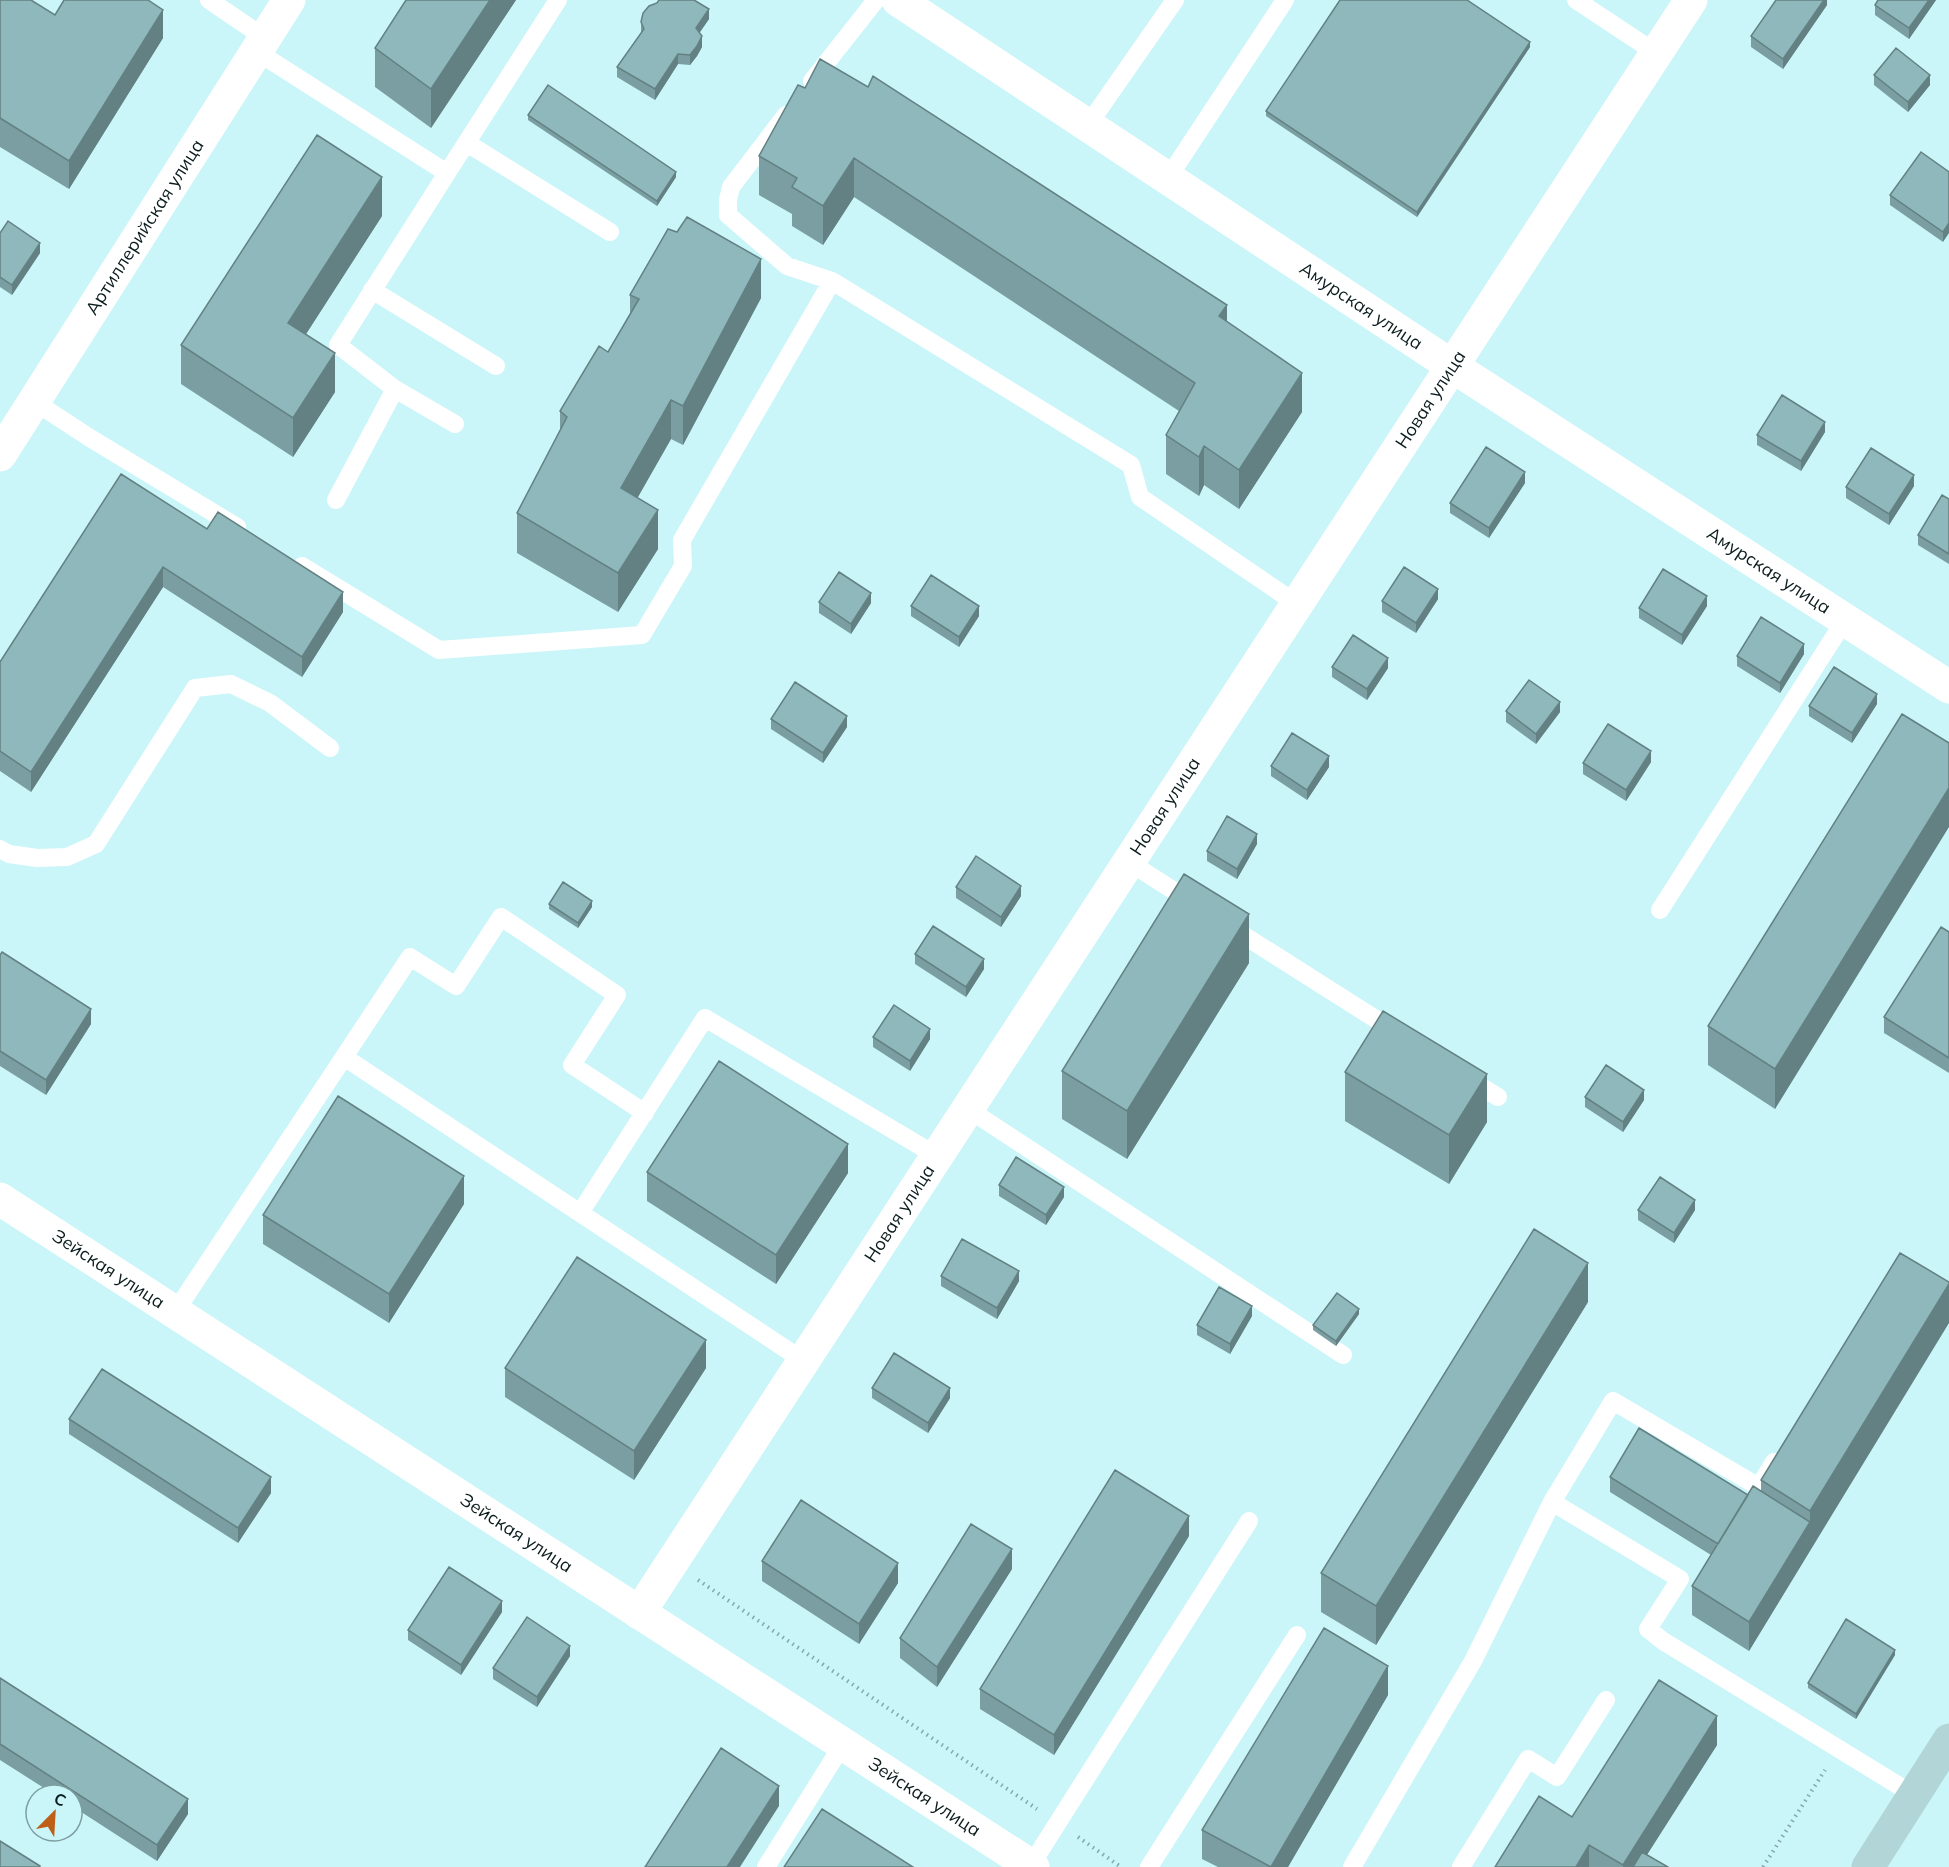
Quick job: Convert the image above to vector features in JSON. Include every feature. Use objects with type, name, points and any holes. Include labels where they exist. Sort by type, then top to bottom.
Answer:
[{"type":"main road","points":[[1868,1867],[1914,1795],[1945,1756]]},
{"type":"street","name":"Артиллерийская улица","points":[[0,455],[289,0]]},
{"type":"street","name":"Амурская улица","points":[[898,0],[1452,366],[1949,687]]},
{"type":"street","name":"Новая улица","points":[[639,1613],[1690,0]]},
{"type":"street","name":"Зейская улица","points":[[0,1199],[1032,1866]]},
{"type":"lane","points":[[209,0],[261,44],[447,173]]},
{"type":"lane","points":[[455,424],[395,389],[338,345],[558,0]]},
{"type":"lane","points":[[876,0],[731,187],[728,215],[787,266],[832,281],[1131,465],[1140,497],[1297,604]]},
{"type":"lane","points":[[1088,125],[1175,0]]},
{"type":"lane","points":[[1168,178],[1285,0]]},
{"type":"lane","points":[[1576,0],[1656,53]]},
{"type":"lane","points":[[467,142],[610,232]]},
{"type":"lane","points":[[290,559],[439,650],[642,635],[683,566],[682,540],[832,281]]},
{"type":"lane","points":[[372,290],[496,366]]},
{"type":"lane","points":[[336,500],[395,389]]},
{"type":"lane","points":[[34,402],[250,535]]},
{"type":"lane","points":[[1660,910],[1845,620]]},
{"type":"lane","points":[[0,849],[9,854],[37,858],[68,857],[96,844],[195,688],[231,684],[270,704],[330,748]]},
{"type":"lane","points":[[1129,862],[1408,1040]]},
{"type":"lane","points":[[175,1312],[410,957],[456,986],[501,917],[617,995],[572,1065],[645,1113]]},
{"type":"lane","points":[[580,1213],[705,1018],[937,1156]]},
{"type":"lane","points":[[344,1057],[804,1361]]},
{"type":"lane","points":[[1448,1066],[1498,1097]]},
{"type":"lane","points":[[968,1109],[1343,1355]]},
{"type":"lane","points":[[1352,1867],[1473,1661],[1552,1502],[1613,1401],[1759,1487],[1783,1447]]},
{"type":"lane","points":[[1552,1502],[1680,1579],[1648,1629],[1663,1641],[1914,1795]]},
{"type":"lane","points":[[1032,1866],[1249,1521]]},
{"type":"lane","points":[[1149,1867],[1297,1635]]},
{"type":"lane","points":[[1461,1867],[1528,1759],[1557,1777],[1606,1700]]},
{"type":"lane","points":[[766,1867],[843,1744]]},
{"type":"path","points":[[672,1563],[1121,1867]]},
{"type":"path","points":[[1763,1867],[1839,1749]]},
{"type":"building","points":[[0,0],[31,0],[55,15],[64,0],[148,0],[163,10],[69,161],[0,118]]},
{"type":"building","points":[[406,0],[490,0],[431,89],[375,48]]},
{"type":"building","points":[[659,0],[694,0],[709,9],[696,28],[702,36],[697,46],[690,55],[678,54],[655,89],[617,67],[644,29],[641,22],[643,13]]},
{"type":"building","points":[[1340,0],[1467,0],[1530,42],[1417,212],[1266,111]]},
{"type":"building","points":[[1776,0],[1824,0],[1783,59],[1751,36]]},
{"type":"building","points":[[1878,0],[1929,0],[1909,28],[1875,5]]},
{"type":"building","points":[[1896,48],[1930,75],[1908,102],[1874,75]]},
{"type":"building","points":[[820,59],[868,87],[873,76],[1227,305],[1219,316],[1302,373],[1239,470],[1204,446],[1199,457],[1166,435],[1195,383],[854,158],[823,206],[792,187],[797,178],[759,156],[798,85],[805,88]]},
{"type":"building","points":[[548,85],[676,172],[657,201],[528,115]]},
{"type":"building","points":[[317,135],[382,177],[288,323],[335,353],[293,418],[181,345]]},
{"type":"building","points":[[1921,152],[1949,172],[1949,223],[1943,232],[1890,195]]},
{"type":"building","points":[[687,217],[761,259],[683,406],[671,400],[621,488],[658,510],[618,573],[517,513],[567,417],[560,411],[599,346],[608,352],[639,299],[630,295],[668,229],[677,232]]},
{"type":"building","points":[[8,221],[40,243],[12,285],[0,277],[0,233]]},
{"type":"building","points":[[1782,395],[1825,422],[1801,461],[1757,435]]},
{"type":"building","points":[[1486,447],[1525,472],[1489,528],[1450,503]]},
{"type":"building","points":[[1871,448],[1914,475],[1889,514],[1846,487]]},
{"type":"building","points":[[121,474],[207,529],[218,512],[343,592],[302,657],[163,567],[31,772],[0,751],[0,662]]},
{"type":"building","points":[[1942,495],[1949,499],[1949,554],[1918,535]]},
{"type":"building","points":[[1404,567],[1438,589],[1416,623],[1382,601]]},
{"type":"building","points":[[1663,569],[1707,596],[1682,635],[1639,608]]},
{"type":"building","points":[[839,572],[871,593],[851,624],[819,602]]},
{"type":"building","points":[[931,575],[979,606],[959,637],[911,606]]},
{"type":"building","points":[[1761,617],[1804,644],[1780,683],[1737,656]]},
{"type":"building","points":[[1353,635],[1388,658],[1367,689],[1332,667]]},
{"type":"building","points":[[1834,667],[1877,694],[1852,733],[1809,706]]},
{"type":"building","points":[[1529,680],[1560,702],[1536,734],[1506,711]]},
{"type":"building","points":[[795,682],[847,716],[823,753],[771,719]]},
{"type":"building","points":[[1902,714],[1949,743],[1949,788],[1775,1069],[1708,1026]]},
{"type":"building","points":[[1608,724],[1651,751],[1626,790],[1583,763]]},
{"type":"building","points":[[1292,733],[1329,756],[1307,790],[1271,766]]},
{"type":"building","points":[[1227,816],[1257,834],[1237,869],[1207,851]]},
{"type":"building","points":[[976,856],[1021,886],[1001,917],[956,887]]},
{"type":"building","points":[[1184,874],[1249,914],[1127,1111],[1062,1071]]},
{"type":"building","points":[[563,882],[592,901],[578,923],[549,904]]},
{"type":"building","points":[[933,926],[984,959],[966,987],[915,954]]},
{"type":"building","points":[[1941,927],[1949,932],[1949,1058],[1884,1017]]},
{"type":"building","points":[[2,952],[91,1009],[46,1080],[0,1051],[0,955]]},
{"type":"building","points":[[894,1005],[930,1029],[910,1061],[873,1037]]},
{"type":"building","points":[[1383,1011],[1487,1074],[1449,1135],[1345,1072]]},
{"type":"building","points":[[719,1061],[848,1144],[776,1255],[647,1172]]},
{"type":"building","points":[[1606,1065],[1644,1090],[1623,1122],[1585,1097]]},
{"type":"building","points":[[338,1096],[464,1176],[389,1294],[263,1215]]},
{"type":"building","points":[[1016,1157],[1064,1187],[1046,1215],[999,1185]]},
{"type":"building","points":[[1660,1177],[1695,1200],[1674,1233],[1638,1210]]},
{"type":"building","points":[[1534,1229],[1588,1263],[1376,1606],[1321,1573]]},
{"type":"building","points":[[962,1239],[1019,1271],[997,1308],[941,1276]]},
{"type":"building","points":[[1900,1253],[1949,1284],[1810,1511],[1761,1480]]},
{"type":"building","points":[[577,1257],[706,1340],[634,1451],[505,1368]]},
{"type":"building","points":[[1219,1287],[1252,1306],[1230,1344],[1197,1325]]},
{"type":"building","points":[[1337,1293],[1359,1309],[1336,1341],[1313,1325]]},
{"type":"building","points":[[894,1353],[950,1388],[928,1423],[872,1388]]},
{"type":"building","points":[[102,1369],[271,1477],[238,1528],[69,1419]]},
{"type":"building","points":[[1639,1428],[1748,1495],[1718,1544],[1610,1477]]},
{"type":"building","points":[[1115,1470],[1189,1516],[1054,1735],[980,1689]]},
{"type":"building","points":[[1753,1486],[1810,1522],[1749,1622],[1692,1586]]},
{"type":"building","points":[[801,1500],[898,1563],[859,1624],[762,1561]]},
{"type":"building","points":[[971,1524],[1012,1549],[937,1667],[900,1638]]},
{"type":"building","points":[[449,1567],[502,1601],[461,1665],[408,1630]]},
{"type":"building","points":[[527,1617],[570,1646],[537,1697],[493,1668]]},
{"type":"building","points":[[1846,1619],[1895,1650],[1856,1714],[1808,1683]]},
{"type":"building","points":[[1324,1628],[1388,1666],[1271,1867],[1202,1830]]},
{"type":"building","points":[[0,1678],[188,1799],[157,1845],[84,1798],[84,1783],[61,1783],[0,1744]]},
{"type":"building","points":[[1659,1680],[1717,1716],[1623,1865],[1589,1845],[1576,1867],[1495,1867],[1539,1796],[1572,1817]]},
{"type":"building","points":[[721,1748],[779,1786],[727,1867],[645,1867]]},
{"type":"building","points":[[822,1809],[913,1867],[784,1867]]},
{"type":"building","points":[[0,1841],[40,1866],[0,1867]]},
{"type":"building","points":[[1642,1852],[1668,1867],[1633,1867]]}]
